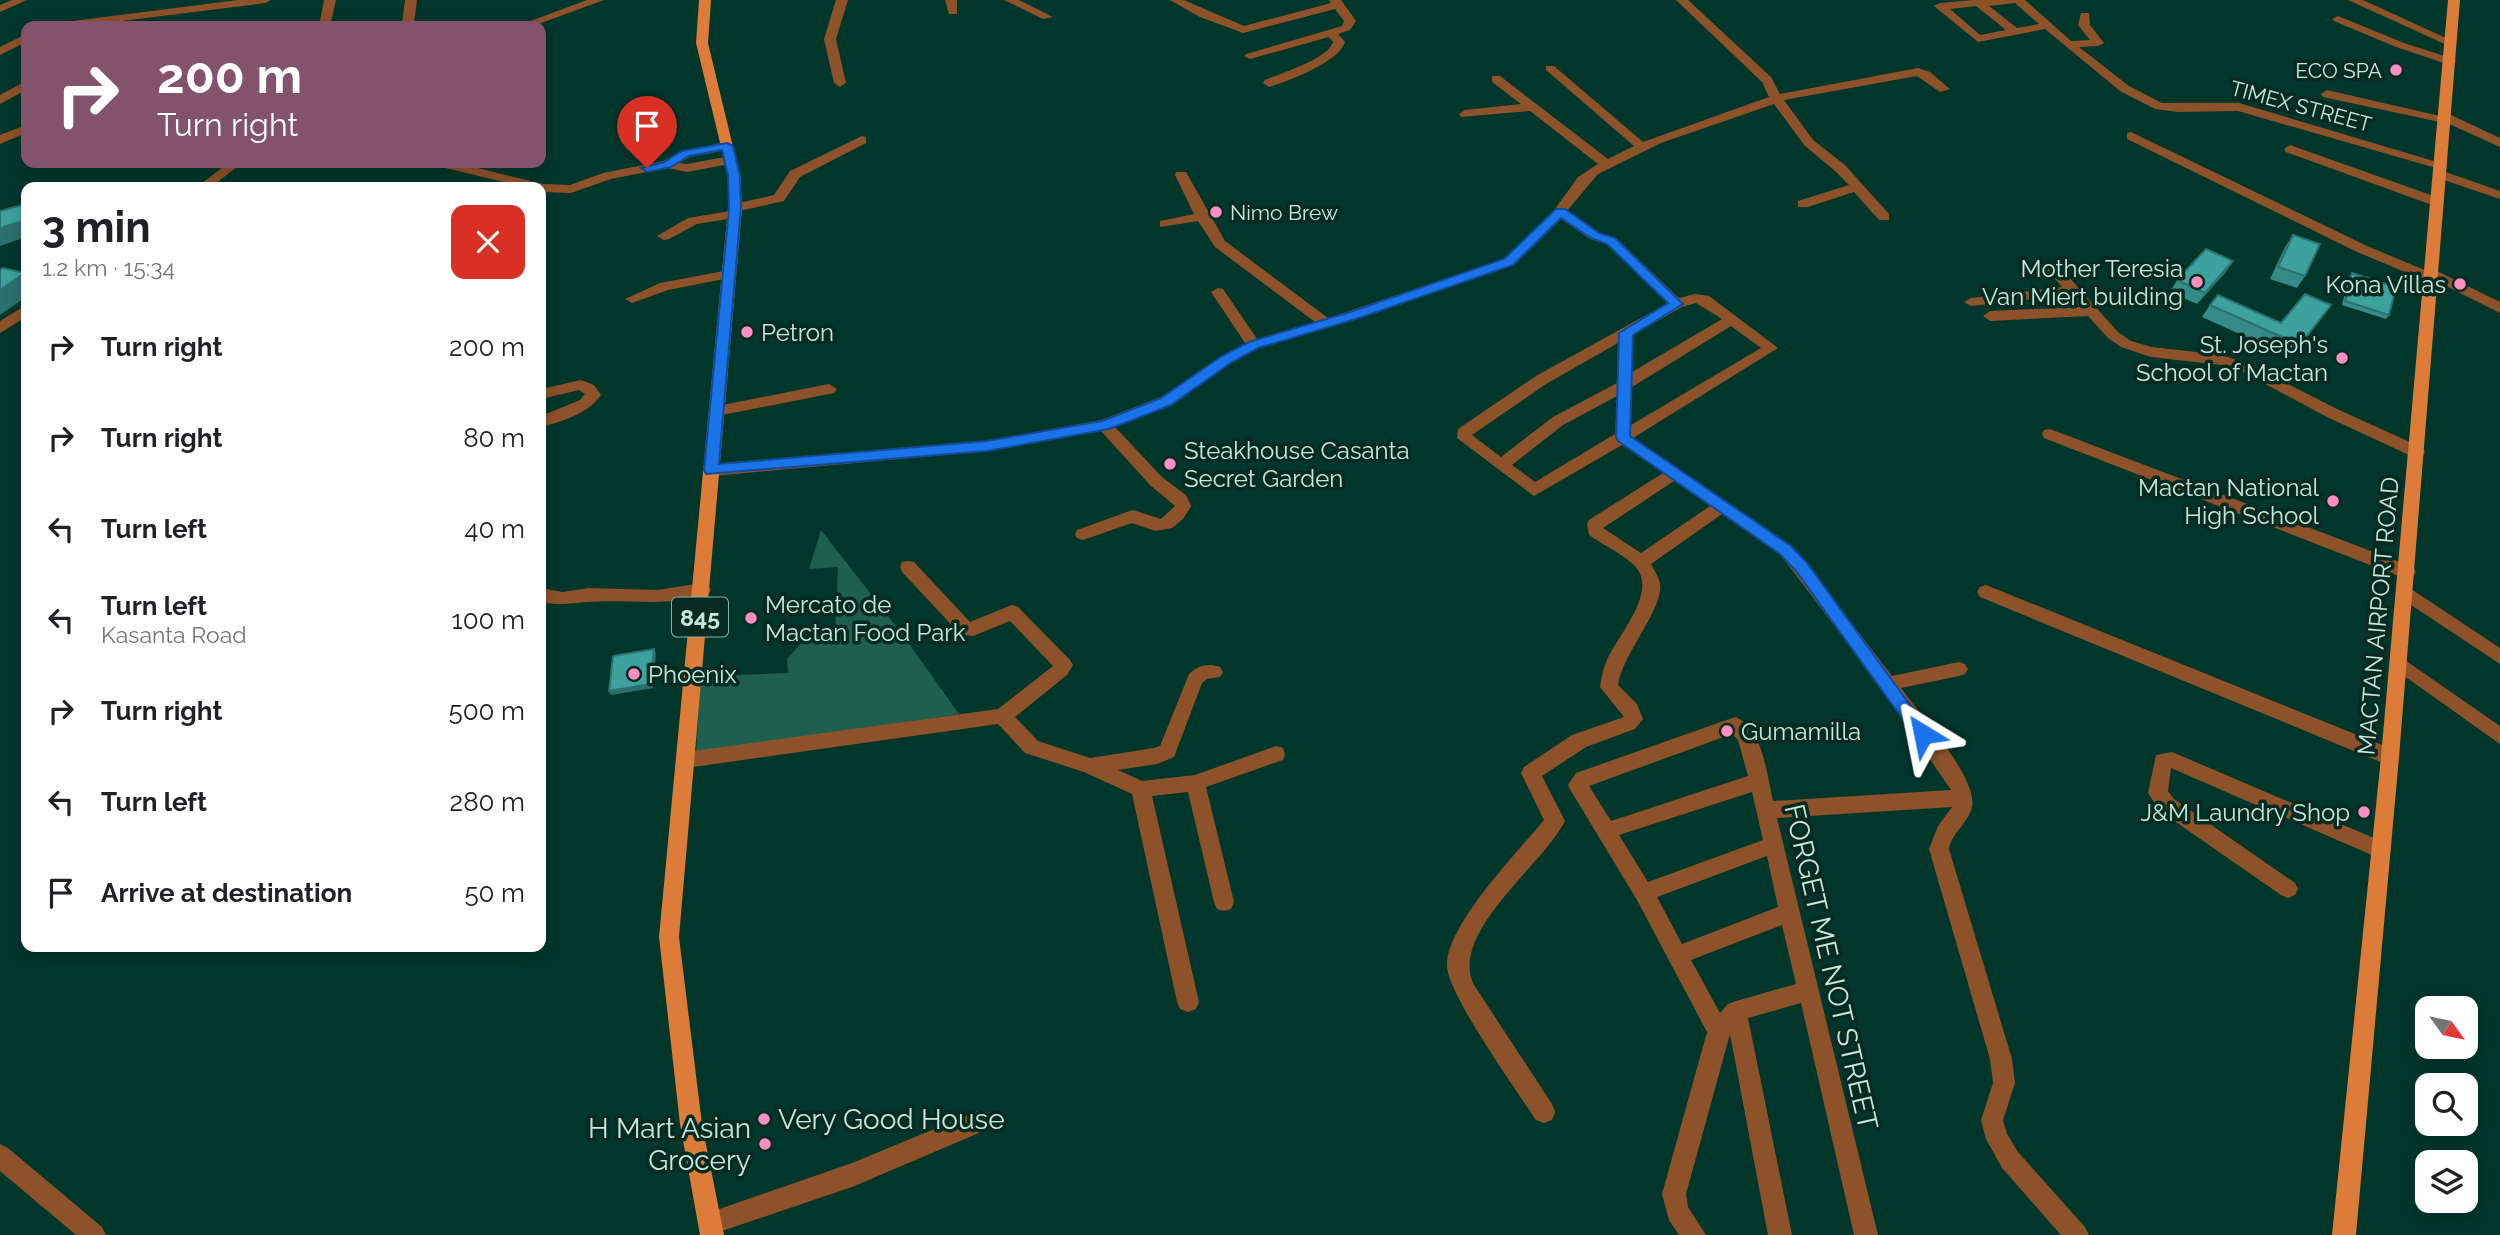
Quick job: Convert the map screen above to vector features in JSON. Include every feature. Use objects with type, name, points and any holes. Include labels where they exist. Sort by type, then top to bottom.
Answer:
[{"type":"main road","name":"845","points":[[705,0],[702,43],[729,153],[735,211],[669,948],[691,1124],[711,1229]]},
{"type":"main road","name":"MACTAN AIRPORT ROAD","points":[[2344,1235],[2399,663],[2454,0]]},
{"type":"street","points":[[0,9],[21,0]]},
{"type":"street","points":[[134,21],[147,0]]},
{"type":"street","points":[[94,21],[265,0]]},
{"type":"street","points":[[325,21],[330,0]]},
{"type":"street","points":[[408,21],[411,0]]},
{"type":"street","points":[[537,21],[598,0]]},
{"type":"street","points":[[839,83],[830,39],[842,0]]},
{"type":"street","points":[[1010,0],[1047,17]]},
{"type":"street","points":[[1176,0],[1204,15],[1243,30],[1337,3],[1350,21],[1346,28],[1250,56]]},
{"type":"street","points":[[1682,0],[1767,80],[1776,98],[1809,143],[1840,168],[1884,217]]},
{"type":"street","points":[[2018,0],[1940,6],[1973,38],[2049,25]]},
{"type":"street","name":"TIMEX STREET","points":[[2018,0],[2126,90],[2160,106],[2223,104],[2239,107],[2440,169],[2500,195]]},
{"type":"street","points":[[2354,0],[2450,52]]},
{"type":"street","points":[[1979,3],[2015,32]]},
{"type":"street","points":[[2071,44],[2098,43],[2084,25],[2085,15]]},
{"type":"street","points":[[2338,19],[2400,45],[2450,52]]},
{"type":"street","points":[[1269,83],[1324,59],[1337,49],[1339,42],[1331,32]]},
{"type":"street","points":[[0,52],[21,40]]},
{"type":"street","points":[[1550,68],[1643,147]]},
{"type":"street","points":[[711,470],[987,446],[1104,425],[1166,401],[1227,359],[1254,345],[1355,315],[1509,262],[1560,212],[1583,180],[1606,164],[1643,147],[1776,98],[1918,72],[1944,89]]},
{"type":"street","points":[[1496,79],[1606,164]]},
{"type":"street","points":[[0,100],[21,88]]},
{"type":"street","points":[[2328,94],[2445,119],[2500,143]]},
{"type":"street","points":[[1465,114],[1532,107]]},
{"type":"street","points":[[0,140],[21,132]]},
{"type":"street","points":[[2131,136],[2362,249],[2432,276],[2500,308]]},
{"type":"street","points":[[664,236],[693,221],[779,198],[795,174],[862,141]]},
{"type":"street","points":[[2290,149],[2437,202]]},
{"type":"street","points":[[546,187],[571,189],[608,176],[667,164],[687,168],[729,153]]},
{"type":"street","points":[[210,182],[229,168]]},
{"type":"street","points":[[466,168],[521,182]]},
{"type":"street","points":[[1181,175],[1220,244],[1325,323]]},
{"type":"street","points":[[1802,204],[1857,187]]},
{"type":"street","points":[[1560,212],[1595,236],[1611,241],[1677,304]]},
{"type":"street","points":[[1165,224],[1202,216]]},
{"type":"street","points":[[2054,269],[2113,335],[2126,344],[2151,352],[2222,360],[2246,368],[2332,413],[2417,452]]},
{"type":"street","points":[[632,299],[665,286],[729,274]]},
{"type":"street","points":[[1971,302],[2072,290]]},
{"type":"street","points":[[1218,292],[1254,345]]},
{"type":"street","points":[[1695,298],[1703,299],[1771,348],[1534,490],[1503,464],[1465,438],[1464,433],[1541,380],[1677,304],[1695,298]]},
{"type":"street","points":[[1990,316],[2090,311]]},
{"type":"street","points":[[0,328],[21,313]]},
{"type":"street","points":[[1503,464],[1558,421],[1625,385],[1644,370],[1731,320]]},
{"type":"street","points":[[1623,438],[1626,333]]},
{"type":"street","points":[[546,393],[581,385],[593,395],[586,404],[546,420]]},
{"type":"street","points":[[717,411],[829,389]]},
{"type":"street","points":[[1083,534],[1133,516],[1149,525],[1161,526],[1171,521],[1183,506],[1180,499],[1156,481],[1104,425]]},
{"type":"street","points":[[2050,434],[2407,572]]},
{"type":"street","points":[[1623,438],[1786,550],[1959,783],[1964,798],[1963,811],[1941,837],[1939,849],[2001,1059],[2004,1083],[1992,1120],[1997,1139],[2010,1160],[2077,1235]]},
{"type":"street","points":[[1544,1112],[1466,992],[1459,977],[1458,960],[1470,930],[1555,821],[1531,773],[1578,741],[1628,724],[1634,719],[1630,709],[1609,687],[1609,678],[1622,645],[1652,587],[1640,562],[1609,542],[1593,527],[1673,474]]},
{"type":"street","points":[[1640,562],[1721,506]]},
{"type":"street","points":[[686,760],[1002,716],[1061,670],[1064,665],[1062,660],[1044,648],[1012,612],[973,629],[965,629],[908,567]]},
{"type":"street","points":[[546,596],[562,599],[589,595],[657,597],[702,590]]},
{"type":"street","points":[[1986,592],[2390,757]]},
{"type":"street","points":[[2405,592],[2500,657]]},
{"type":"street","points":[[2399,663],[2500,736]]},
{"type":"street","points":[[1888,684],[1959,669]]},
{"type":"street","points":[[1090,766],[1157,756],[1167,751],[1195,680],[1203,672],[1214,672]]},
{"type":"street","points":[[1002,716],[1032,747],[1090,766],[1141,789],[1195,783],[1276,754]]},
{"type":"street","name":"FORGET ME NOT STREET","points":[[1606,831],[1581,792],[1578,785],[1583,779],[1726,727],[1735,725],[1746,736],[1766,810],[1772,845],[1866,1235]]},
{"type":"street","points":[[2288,889],[2167,805],[2158,793],[2163,761],[2172,760],[2381,850]]},
{"type":"street","points":[[1718,1031],[1679,955],[1606,831],[1759,781]]},
{"type":"street","points":[[1195,783],[1224,902]]},
{"type":"street","points":[[1141,789],[1188,1002]]},
{"type":"street","points":[[1766,810],[1964,798]]},
{"type":"street","points":[[1644,893],[1772,845]]},
{"type":"street","points":[[1679,955],[1788,913]]},
{"type":"street","points":[[1694,1235],[1678,1212],[1674,1194],[1718,1031],[1735,1011],[1807,991]]},
{"type":"street","points":[[1735,1011],[1780,1235]]},
{"type":"street","points":[[711,1229],[852,1175],[978,1122]]},
{"type":"street","points":[[0,1156],[94,1235]]},
{"type":"green space","points":[[821,530],[902,634],[959,714],[696,754],[701,670],[740,675],[788,673],[787,659],[803,641],[835,634],[838,567],[809,569]]},
{"type":"building","points":[[21,205],[21,222],[0,228],[0,211]]},
{"type":"building","points":[[2293,235],[2320,244],[2305,276],[2278,267]]},
{"type":"building","points":[[2206,249],[2233,261],[2205,293],[2177,280]]},
{"type":"building","points":[[3,268],[21,272],[21,276],[0,290],[0,270]]},
{"type":"building","points":[[2352,273],[2396,287],[2389,315],[2345,301]]},
{"type":"building","points":[[2305,294],[2331,305],[2300,345],[2210,305],[2218,295],[2281,323]]},
{"type":"building","name":"Phoenix","points":[[654,649],[651,684],[609,691],[613,656]]},
{"type":"place","name":"ECO SPA","points":[[2396,70]]},
{"type":"place","name":"Nimo Brew","points":[[1216,212]]},
{"type":"place","name":"Mother Teresia Van Miert building","points":[[2197,282]]},
{"type":"place","name":"Kona Villas","points":[[2460,284]]},
{"type":"place","name":"Petron","points":[[747,332]]},
{"type":"place","name":"St. Joseph's School of Mactan","points":[[2342,358]]},
{"type":"place","name":"Steakhouse Casanta Secret Garden","points":[[1170,464]]},
{"type":"place","name":"Mactan National High School","points":[[2333,501]]},
{"type":"place","name":"Mercato de Mactan Food Park","points":[[751,618]]},
{"type":"place","name":"Phoenix","points":[[634,674]]},
{"type":"place","name":"Gumamilla","points":[[1727,731]]},
{"type":"place","name":"J&M Laundry Shop","points":[[2364,812]]},
{"type":"place","name":"Very Good House","points":[[764,1119]]},
{"type":"place","name":"H Mart Asian Grocery","points":[[765,1144]]},
{"type":"route","points":[[647,168],[667,164],[686,154],[727,146],[734,176],[735,208],[711,470],[987,446],[1104,425],[1153,408],[1227,359],[1254,345],[1355,315],[1509,262],[1560,212],[1595,236],[1611,241],[1677,304],[1626,333],[1623,438],[1786,550],[1802,567],[1923,734]]}]
